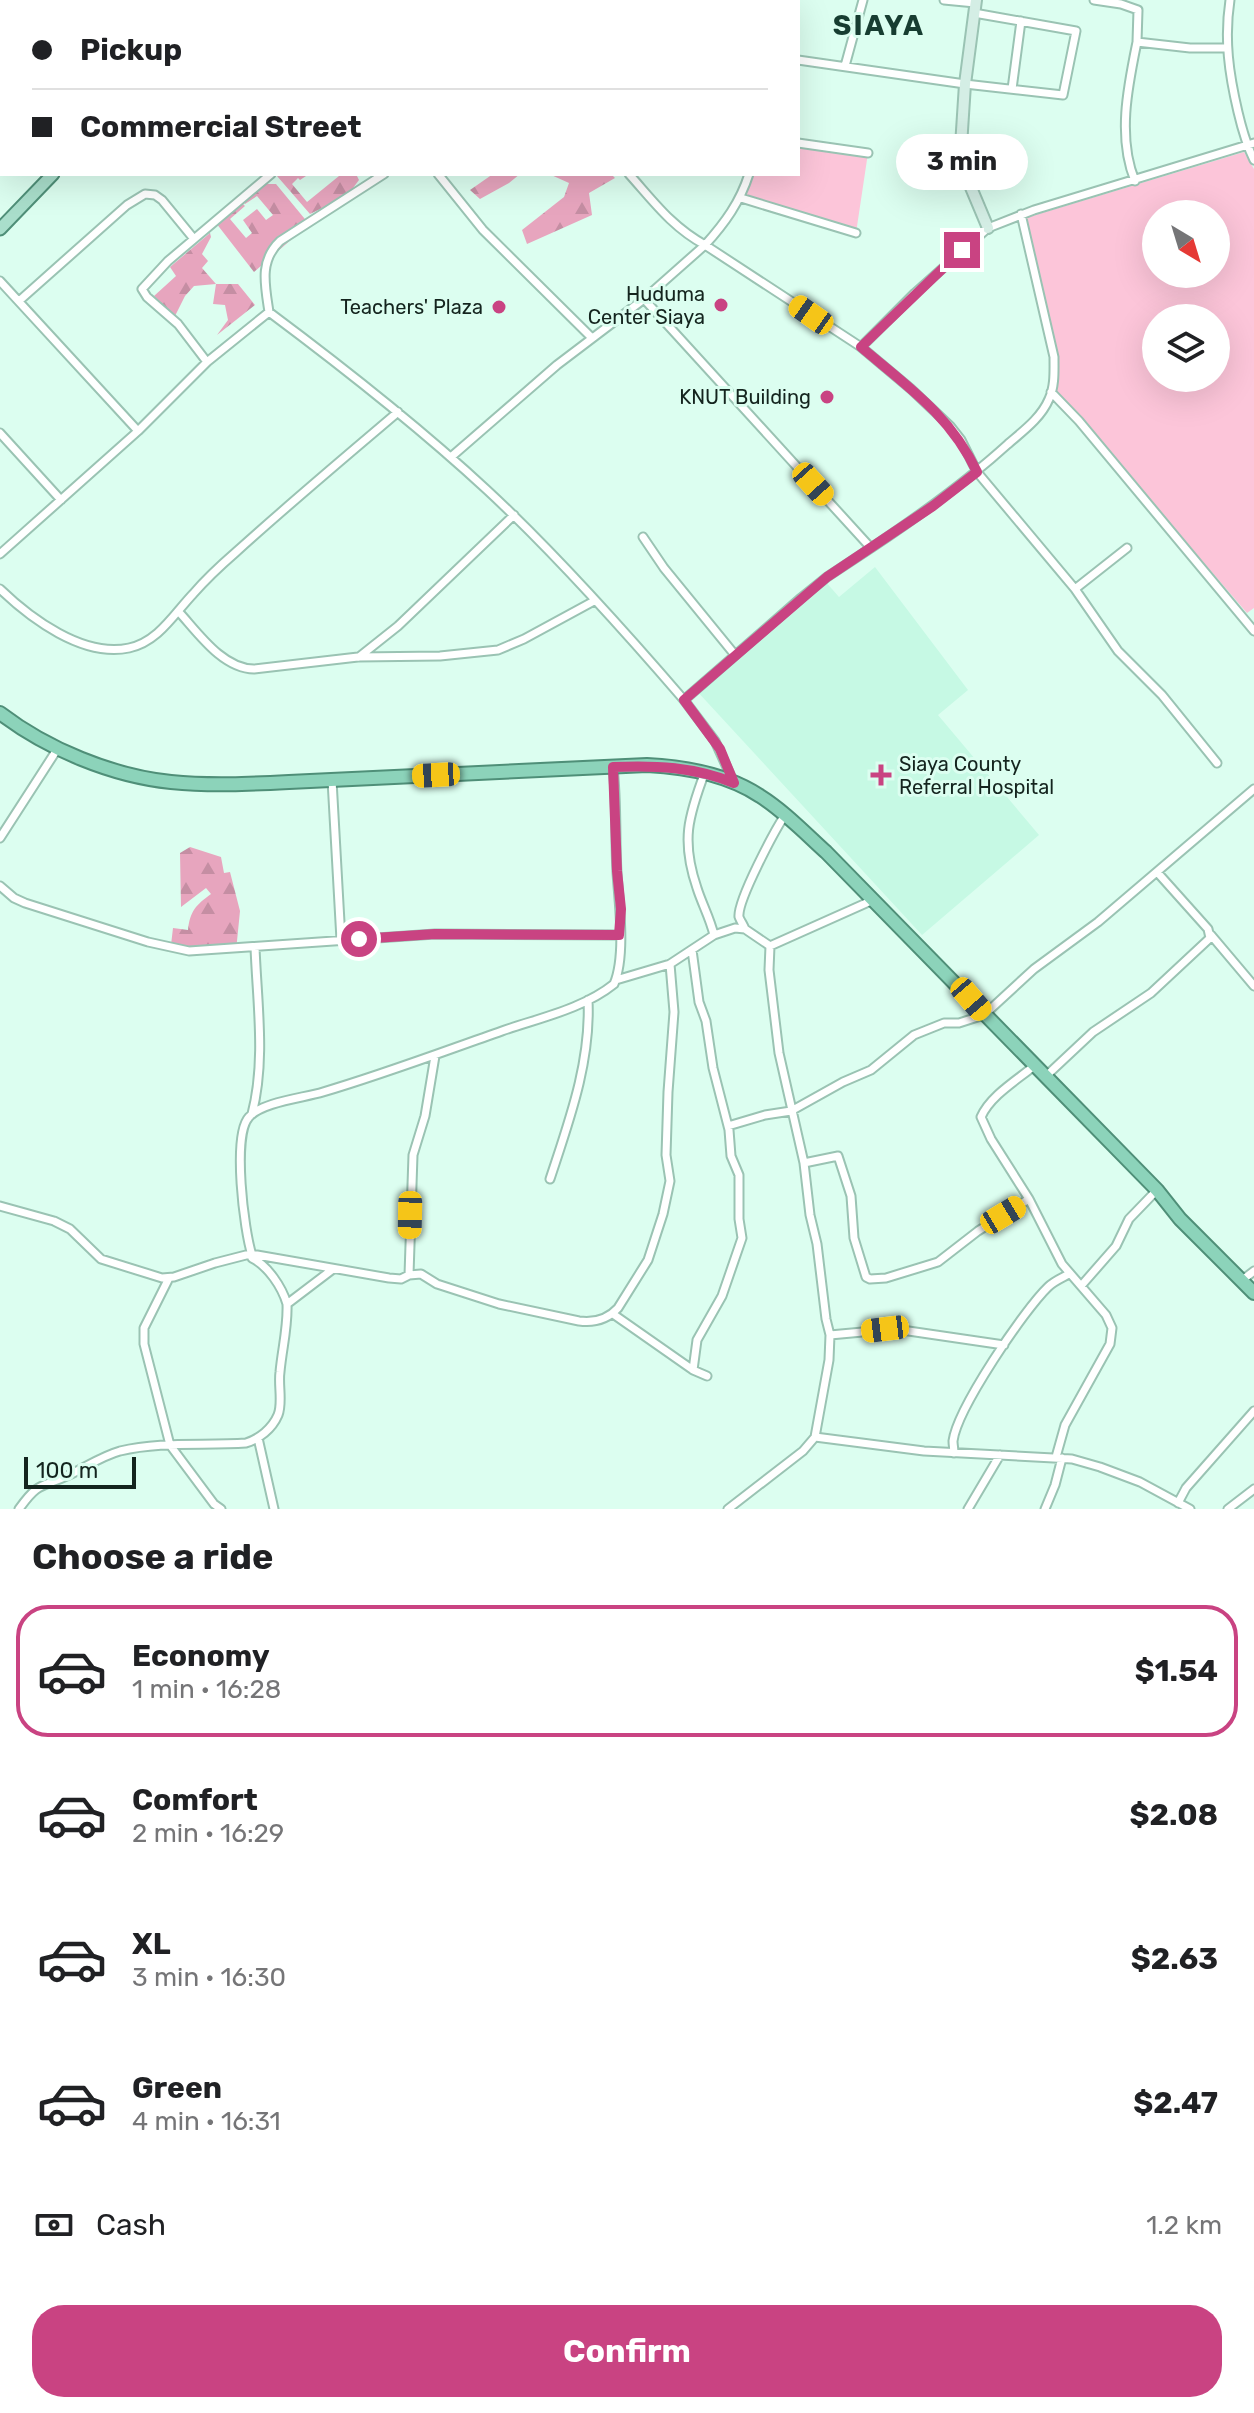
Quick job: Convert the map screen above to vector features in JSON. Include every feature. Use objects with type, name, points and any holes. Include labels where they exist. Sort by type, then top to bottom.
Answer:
[{"type":"highway","points":[[0,713],[58,748],[108,768],[170,782],[242,784],[663,766],[705,772],[734,783],[759,795],[826,852],[1254,1293]]},
{"type":"main road","points":[[975,6],[961,146],[962,161],[972,192],[988,228]]},
{"type":"main road","points":[[0,229],[51,176]]},
{"type":"street","points":[[845,66],[863,0]]},
{"type":"street","points":[[800,60],[1063,95],[1076,31],[1021,21],[944,0]]},
{"type":"street","points":[[1094,0],[1138,10],[1125,144],[1135,181]]},
{"type":"street","points":[[1230,0],[1226,48],[1231,79],[1254,160]]},
{"type":"street","points":[[1012,89],[1021,21]]},
{"type":"street","points":[[1137,42],[1190,48],[1226,48]]},
{"type":"street","points":[[800,143],[868,153]]},
{"type":"street","points":[[861,347],[915,293],[988,228],[1021,214],[1250,144]]},
{"type":"street","points":[[207,362],[178,324],[142,289],[150,278],[269,176]]},
{"type":"street","points":[[381,176],[291,233],[271,250],[266,270],[269,312],[398,412],[514,515],[684,700],[720,749],[734,783]]},
{"type":"street","points":[[440,176],[483,230],[591,337]]},
{"type":"street","points":[[631,176],[685,234],[861,347],[950,426],[977,472],[1075,589],[1118,651],[1162,695],[1217,763]]},
{"type":"street","points":[[451,457],[591,337],[644,299],[705,245],[741,198],[748,176]]},
{"type":"street","points":[[19,301],[127,205],[145,194],[162,200],[194,239]]},
{"type":"street","points":[[741,198],[856,233]]},
{"type":"street","points":[[684,700],[827,577],[933,506],[977,472],[1043,410],[1055,373],[1054,357],[1021,214]]},
{"type":"street","points":[[0,281],[138,431]]},
{"type":"street","points":[[644,299],[871,548]]},
{"type":"street","points":[[0,554],[138,431],[207,362],[269,312]]},
{"type":"street","points":[[1051,392],[1079,421],[1253,628]]},
{"type":"street","points":[[0,589],[35,620],[84,643],[127,649],[150,639],[237,551],[398,412]]},
{"type":"street","points":[[0,433],[61,500]]},
{"type":"street","points":[[358,657],[398,626],[514,515]]},
{"type":"street","points":[[643,537],[664,568],[735,655]]},
{"type":"street","points":[[1075,589],[1127,548]]},
{"type":"street","points":[[179,612],[221,655],[247,669],[358,657],[440,656],[498,650],[594,601]]},
{"type":"street","points":[[0,838],[4,824],[58,748]]},
{"type":"street","points":[[613,767],[621,909],[616,980]]},
{"type":"street","points":[[705,772],[687,824],[687,841],[693,875],[714,935]]},
{"type":"street","points":[[332,780],[341,940]]},
{"type":"street","points":[[728,1126],[791,1111],[832,1087],[871,1070],[914,1035],[944,1023],[959,1023],[984,1015],[1034,969],[1098,922],[1254,789]]},
{"type":"street","points":[[745,929],[739,917],[744,897],[768,841],[785,815]]},
{"type":"street","points":[[1157,872],[1254,986]]},
{"type":"street","points":[[0,886],[25,903],[171,948],[197,951],[435,934],[619,935]]},
{"type":"street","points":[[770,946],[873,900]]},
{"type":"street","points":[[249,1255],[241,1176],[242,1130],[252,1114],[268,1106],[435,1056],[588,1000],[604,992],[616,980],[670,964],[714,935],[735,928],[745,929],[770,946]]},
{"type":"street","points":[[1045,1077],[1093,1032],[1151,993],[1211,935]]},
{"type":"street","points":[[728,1509],[803,1451],[815,1437],[830,1335],[804,1163],[779,1053],[769,970],[770,946]]},
{"type":"street","points":[[252,1114],[259,1083],[255,947]]},
{"type":"street","points":[[692,950],[699,1002],[706,1021],[713,1068],[728,1126],[729,1146],[739,1175],[742,1238],[722,1296],[697,1340],[693,1370]]},
{"type":"street","points":[[0,1206],[64,1225],[101,1259],[162,1278],[249,1255],[389,1278],[401,1279],[421,1274],[437,1284],[486,1300],[590,1323],[613,1314],[648,1260],[663,1214],[670,1181],[666,1155],[674,1012],[670,964]]},
{"type":"street","points":[[550,1179],[581,1080],[588,1000]]},
{"type":"street","points":[[409,1275],[413,1155],[425,1116],[435,1056]]},
{"type":"street","points":[[1034,1066],[998,1097],[981,1117],[991,1139],[1029,1199],[1056,1254],[1069,1274],[1110,1320],[1113,1336],[1065,1425],[1055,1485],[1045,1509]]},
{"type":"street","points":[[804,1163],[838,1156],[851,1196],[858,1255],[866,1277],[870,1279],[886,1278],[938,1262],[985,1226],[1029,1199]]},
{"type":"street","points":[[1081,1286],[1116,1246],[1129,1219],[1157,1190]]},
{"type":"street","points":[[19,1509],[41,1484],[121,1451],[170,1445],[246,1443],[258,1438],[273,1424],[279,1409],[279,1374],[287,1304],[285,1296],[264,1267],[249,1255]]},
{"type":"street","points":[[287,1304],[334,1269]]},
{"type":"street","points":[[1241,1281],[1254,1271]]},
{"type":"street","points":[[954,1453],[953,1439],[982,1379],[1046,1289],[1069,1274]]},
{"type":"street","points":[[169,1278],[143,1335],[170,1445],[221,1509]]},
{"type":"street","points":[[613,1314],[693,1370],[707,1376]]},
{"type":"street","points":[[830,1335],[895,1329],[1004,1345]]},
{"type":"street","points":[[1178,1503],[1192,1482],[1254,1411]]},
{"type":"street","points":[[815,1437],[954,1453],[1084,1462],[1114,1472],[1190,1509]]},
{"type":"street","points":[[258,1438],[274,1509]]},
{"type":"street","points":[[968,1509],[1000,1455]]},
{"type":"street","points":[[1228,1509],[1254,1489]]},
{"type":"shaded area","points":[[800,141],[868,153],[856,233],[745,199],[751,176],[800,176]]},
{"type":"shaded area","points":[[1244,152],[1254,169],[1254,608],[1247,613],[1135,483],[1051,392],[1056,352],[1022,219]]},
{"type":"shaded area","name":"Siaya County Referral Hospital","points":[[875,567],[968,690],[938,715],[1039,835],[922,935],[695,689],[825,581],[839,597]]},
{"type":"green space","points":[[277,176],[306,176],[292,184],[307,202],[339,176],[357,176],[359,180],[347,196],[310,214]]},
{"type":"green space","points":[[490,176],[518,176],[480,199],[470,190]]},
{"type":"green space","points":[[553,176],[615,178],[589,193],[592,215],[527,244],[522,230],[564,197],[569,183]]},
{"type":"green space","points":[[262,184],[276,184],[309,224],[254,272],[216,223],[242,203],[245,206],[230,219],[246,238],[252,233],[243,220],[257,209],[266,220],[273,215],[257,196],[245,204],[243,201]]},
{"type":"green space","points":[[210,233],[202,254],[208,261],[202,268],[216,284],[194,286],[175,316],[154,296],[176,276],[170,267]]},
{"type":"green space","points":[[216,284],[238,284],[255,305],[217,335],[228,320],[225,305],[213,304]]},
{"type":"green space","points":[[190,847],[221,857],[224,873],[230,872],[240,911],[236,951],[171,945],[173,928],[188,930],[195,909],[211,894],[206,888],[181,907],[180,853]]},
{"type":"place","name":"Huduma Center Siaya","points":[[721,305]]},
{"type":"place","name":"Teachers' Plaza","points":[[499,307]]},
{"type":"place","name":"KNUT Building","points":[[827,397]]},
{"type":"place","name":"Siaya County Referral Hospital","points":[[881,775]]},
{"type":"district","name":"SIAYA","points":[[879,25]]},
{"type":"route","points":[[359,939],[435,934],[619,935],[621,909],[613,767],[647,765],[683,769],[705,772],[734,783],[720,749],[684,700],[827,577],[933,506],[977,472],[961,440],[939,414],[861,347],[962,250]]}]
